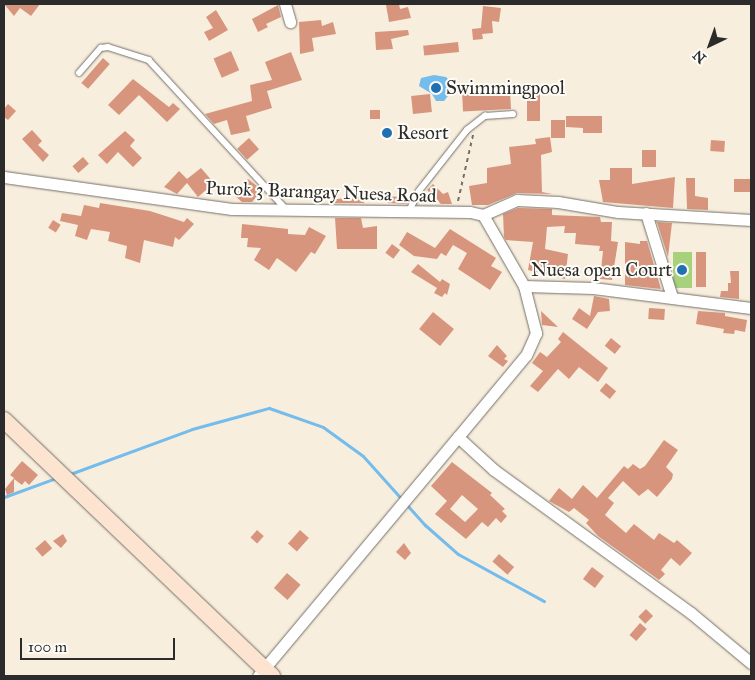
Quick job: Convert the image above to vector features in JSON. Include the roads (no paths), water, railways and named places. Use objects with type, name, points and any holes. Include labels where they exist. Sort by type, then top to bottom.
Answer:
[{"type":"main road","points":[[4,420],[264,674]]},
{"type":"street","points":[[284,4],[290,22]]},
{"type":"street","name":"Purok 3 Barangay Nuesa Road","points":[[4,177],[191,205],[287,211],[458,213],[482,215]]},
{"type":"street","points":[[264,674],[526,355],[536,333],[524,286],[482,215],[517,200],[646,213],[751,220]]},
{"type":"street","points":[[646,213],[672,297]]},
{"type":"street","points":[[524,286],[564,286],[672,297],[751,308]]},
{"type":"street","points":[[458,437],[494,470],[691,613],[751,663]]},
{"type":"lane","points":[[78,73],[101,48],[108,47],[149,60],[287,211]]},
{"type":"lane","points":[[408,212],[425,183],[478,120],[513,114]]},
{"type":"water","name":"Swimmingpool","points":[[434,75],[446,77],[450,81],[451,92],[444,101],[436,101],[432,94],[419,86],[421,78]]},
{"type":"waterway","points":[[70,474],[192,429],[269,408],[323,427],[363,456],[425,525],[458,554],[544,601]]},
{"type":"waterway","points":[[4,497],[56,478]]},
{"type":"place","name":"Swimmingpool","points":[[436,88]]},
{"type":"place","name":"Resort","points":[[387,133]]},
{"type":"place","name":"Nuesa open Court","points":[[682,270]]}]
